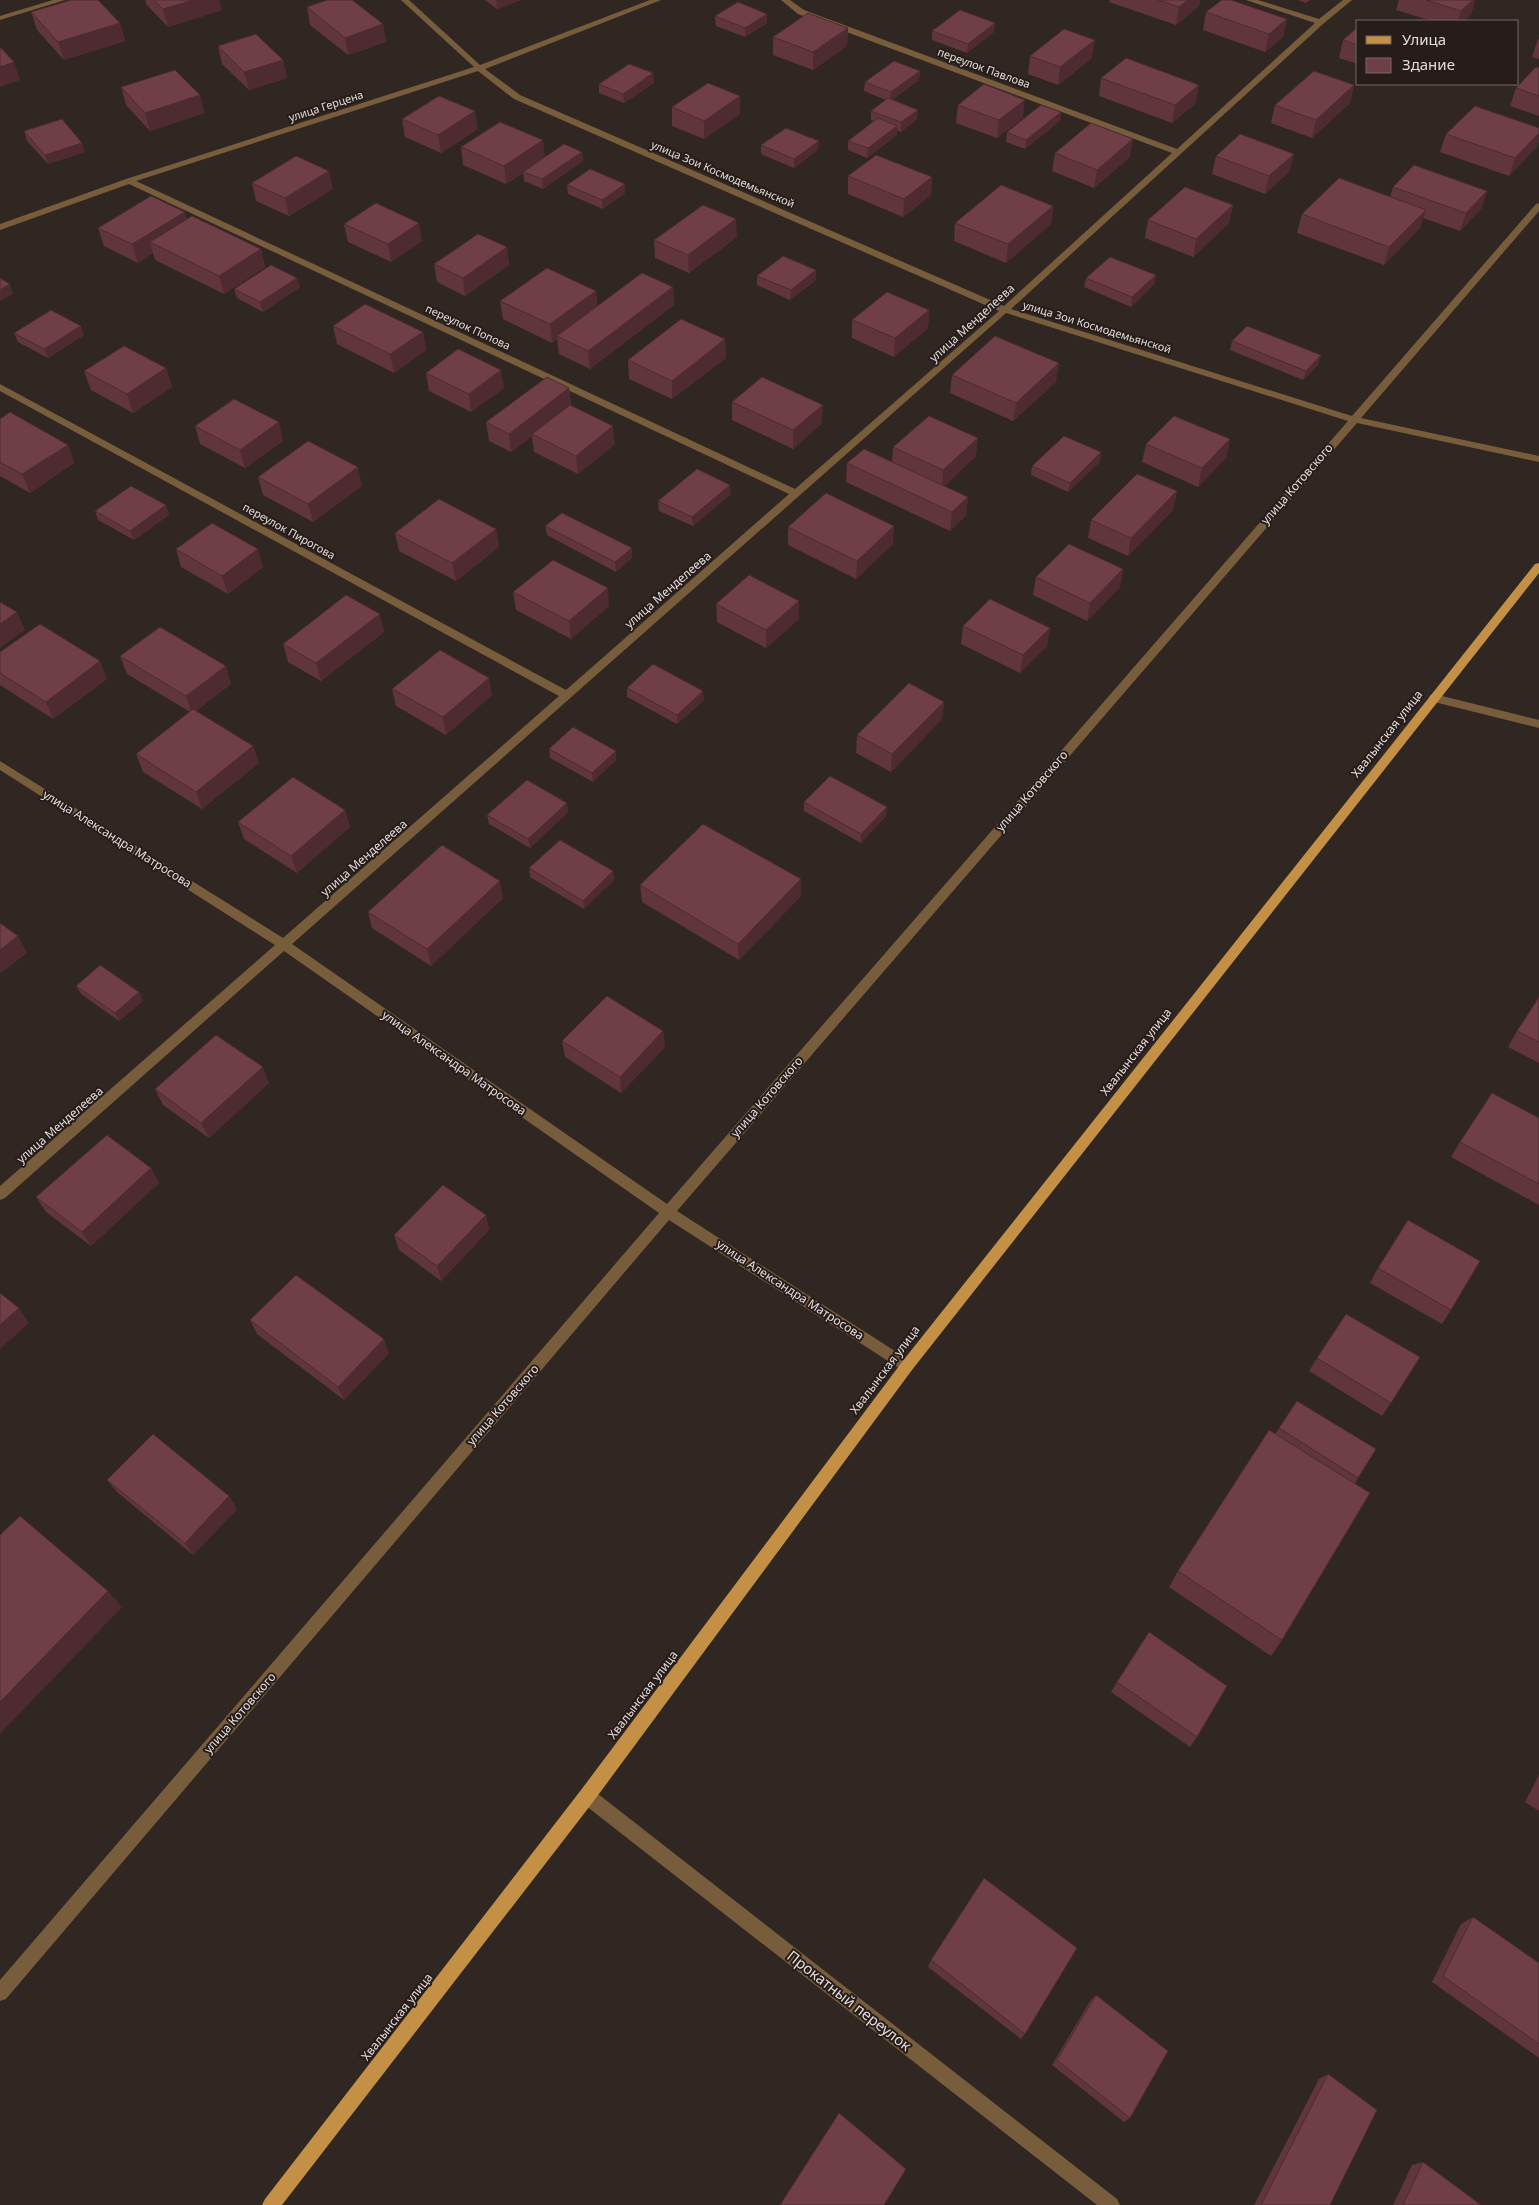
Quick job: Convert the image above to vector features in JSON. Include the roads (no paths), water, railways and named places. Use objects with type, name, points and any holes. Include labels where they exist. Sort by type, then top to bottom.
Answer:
[{"type":"main road","name":"Хвалынская улица","points":[[271,2205],[587,1796],[907,1366],[1539,566]]},
{"type":"street","points":[[0,18],[61,0]]},
{"type":"street","name":"улица Зои Космодемьянской","points":[[405,0],[479,68],[517,97],[1005,310],[1354,419],[1539,459]]},
{"type":"street","name":"улица Герцена","points":[[0,227],[130,181],[479,68],[657,0]]},
{"type":"street","name":"переулок Павлова","points":[[785,0],[801,12],[1178,152]]},
{"type":"street","points":[[1250,0],[1320,22]]},
{"type":"street","name":"улица Менделеева","points":[[0,1194],[1005,310],[1320,22],[1348,0]]},
{"type":"street","name":"переулок Попова","points":[[130,181],[797,494]]},
{"type":"street","name":"улица Котовского","points":[[0,1994],[668,1212],[1539,206]]},
{"type":"street","name":"переулок Пирогова","points":[[0,387],[566,696]]},
{"type":"street","points":[[1434,698],[1539,724]]},
{"type":"street","name":"улица Александра Матросова","points":[[0,765],[285,945],[668,1212],[907,1366]]},
{"type":"street","name":"Прокатный переулок","points":[[587,1796],[1111,2205]]}]
